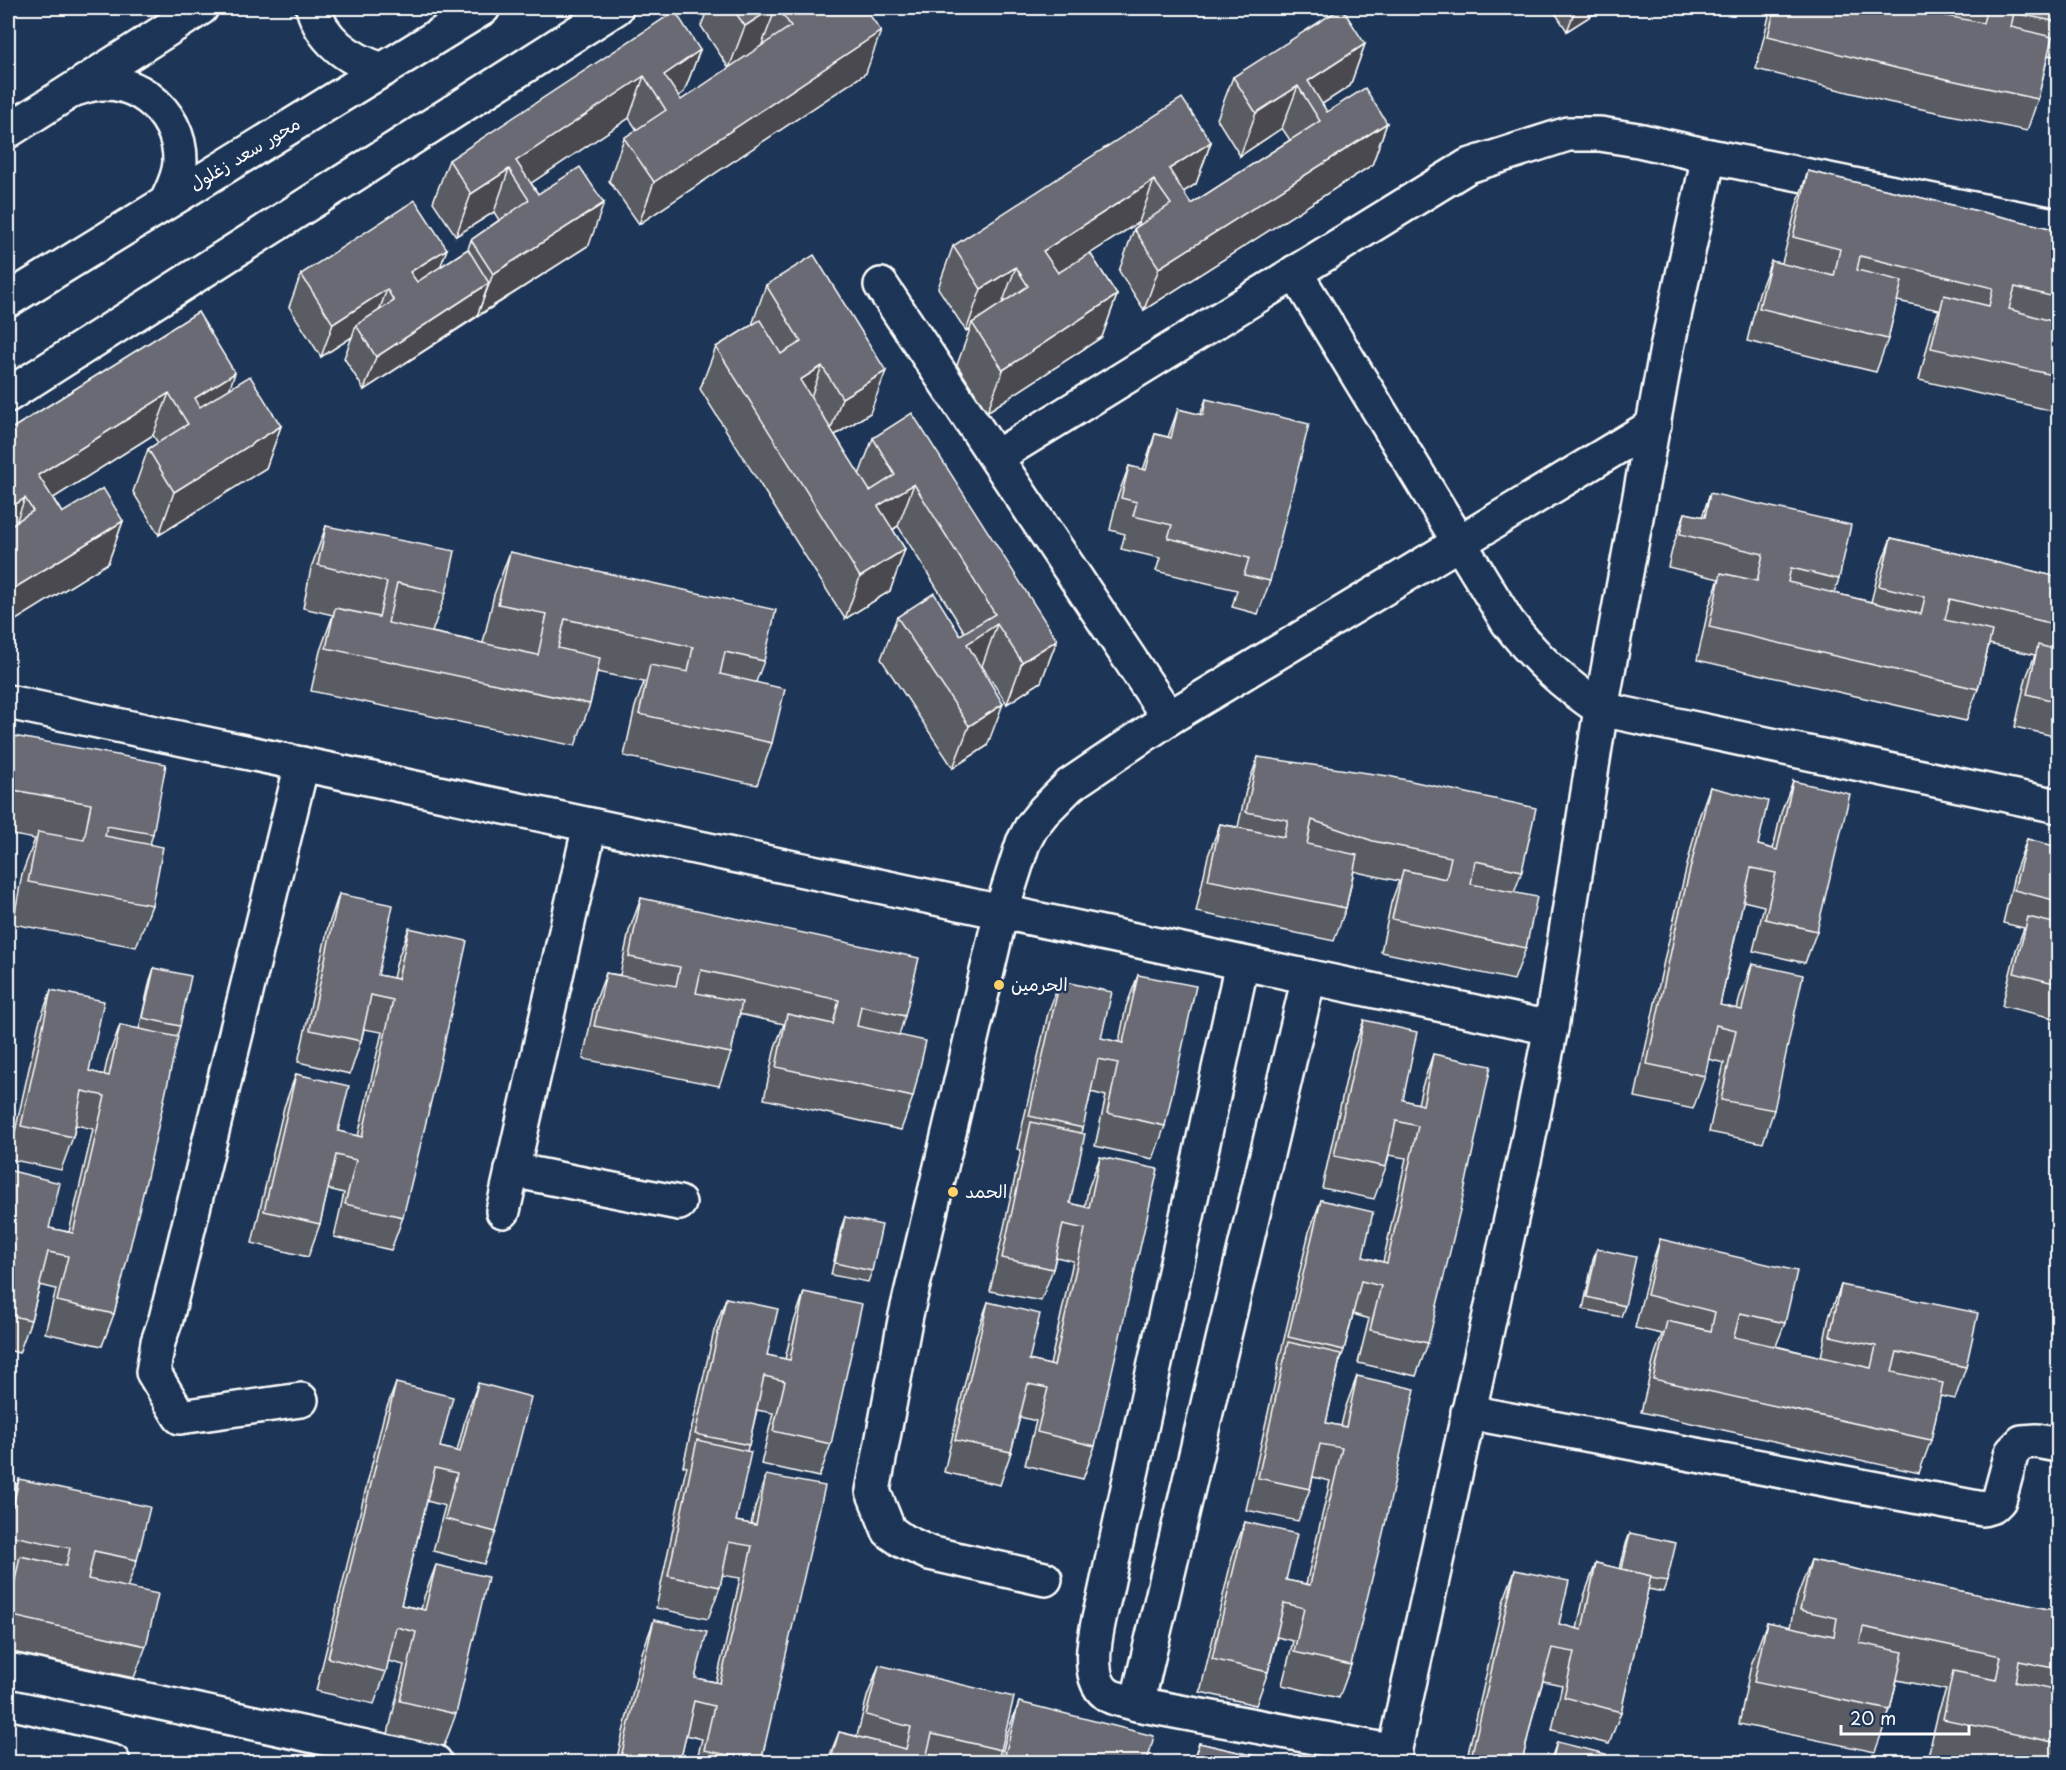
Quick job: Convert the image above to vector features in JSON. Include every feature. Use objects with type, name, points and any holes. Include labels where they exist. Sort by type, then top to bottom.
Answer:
[{"type":"street","points":[[8,131],[201,8]]},
{"type":"street","points":[[313,8],[322,28],[333,43],[348,56],[383,70]]},
{"type":"street","name":"محور سعد زغلول","points":[[8,300],[483,8]]},
{"type":"street","points":[[8,395],[616,8]]},
{"type":"street","points":[[68,93],[86,85],[107,83],[126,86],[145,94],[160,106],[172,123],[179,143],[180,163],[176,182],[167,201]]},
{"type":"street","points":[[996,457],[1468,166],[1568,134],[1600,134],[1629,138],[2058,226]]},
{"type":"street","points":[[1242,963],[1094,1648],[1093,1666],[1098,1682],[1108,1695],[1137,1704],[1394,1757],[1551,1028],[1601,709],[1667,348],[1709,156]]},
{"type":"street","points":[[1295,272],[1507,621],[1526,647],[1566,684],[1601,709],[2058,806]]},
{"type":"street","points":[[881,285],[1169,718]]},
{"type":"street","points":[[1045,1579],[929,1553],[903,1541],[889,1531],[873,1491],[906,1315],[1001,912],[1023,843],[1032,826],[1070,784],[1169,718],[1654,425]]},
{"type":"street","points":[[8,702],[1551,1028]]},
{"type":"street","points":[[302,764],[169,1308],[158,1342],[153,1372],[180,1417],[302,1400]]},
{"type":"street","points":[[503,1211],[590,825]]},
{"type":"street","points":[[1137,1704],[1309,977]]},
{"type":"street","points":[[512,1170],[679,1203]]},
{"type":"street","points":[[1468,1412],[1983,1509],[1993,1506],[1999,1500],[2012,1452],[2022,1442],[2037,1441],[2058,1445]]},
{"type":"street","points":[[8,1670],[435,1762]]},
{"type":"street","points":[[8,1738],[113,1762]]},
{"type":"building","points":[[732,8],[773,8],[745,26]]},
{"type":"building","points":[[778,8],[816,8],[819,11],[823,8],[865,8],[881,31],[654,182],[624,138],[666,110],[644,76],[516,161],[538,194],[580,167],[604,203],[493,274],[471,240],[529,200],[509,169],[471,194],[449,160],[675,11],[700,50],[664,75],[681,100],[791,26]]},
{"type":"building","points":[[1341,8],[1365,44],[1308,81],[1327,112],[1365,88],[1387,123],[1159,268],[1134,229],[1171,204],[1154,180],[1043,251],[1058,273],[1090,253],[1117,295],[1003,370],[972,323],[1028,286],[1016,267],[981,289],[953,246],[1182,98],[1211,142],[1169,169],[1191,204],[1320,121],[1298,86],[1256,113],[1233,77]]},
{"type":"building","points":[[1775,8],[1904,8],[1983,23],[1987,8],[2058,8],[2058,22],[2014,13],[2011,27],[2052,37],[2038,99],[1900,69],[1768,36]]},
{"type":"building","points":[[1808,171],[2058,230],[2058,298],[2015,287],[2009,309],[2058,323],[2058,376],[1931,348],[1944,295],[1989,306],[1993,288],[1860,256],[1857,270],[1902,281],[1888,339],[1759,308],[1771,261],[1834,276],[1840,249],[1793,237]]},
{"type":"building","points":[[415,200],[447,249],[410,272],[417,282],[468,249],[489,283],[376,357],[356,325],[394,301],[387,289],[333,324],[301,274]]},
{"type":"building","points":[[814,255],[886,371],[842,398],[822,366],[800,380],[870,491],[895,475],[873,438],[912,413],[1057,640],[1022,662],[997,624],[967,644],[1003,704],[969,726],[897,617],[934,593],[960,635],[995,614],[914,484],[878,506],[905,549],[860,577],[716,347],[760,320],[781,354],[801,342],[766,285]]},
{"type":"building","points":[[198,312],[235,373],[195,398],[200,407],[250,376],[281,426],[174,492],[148,449],[188,424],[169,393],[38,475],[62,513],[103,488],[123,521],[8,592],[8,527],[33,511],[25,498],[8,509],[8,431]]},
{"type":"building","points":[[1206,399],[1309,424],[1270,581],[1244,575],[1249,558],[1168,538],[1172,525],[1133,516],[1137,502],[1121,498],[1129,466],[1146,470],[1155,434],[1171,438],[1178,409],[1203,415]]},
{"type":"building","points":[[1710,493],[1851,525],[1839,579],[1791,568],[1788,582],[1921,614],[1925,597],[1879,586],[1891,538],[2058,577],[2058,625],[1950,599],[1945,620],[1992,631],[1978,689],[1709,627],[1721,573],[1757,581],[1763,554],[1680,534],[1685,513],[1705,517]]},
{"type":"building","points":[[326,526],[455,551],[446,593],[397,583],[388,623],[538,655],[547,614],[498,604],[510,552],[776,610],[764,661],[725,652],[720,674],[785,689],[772,743],[639,714],[650,665],[688,672],[693,647],[565,619],[558,648],[600,658],[590,704],[326,648],[335,608],[379,617],[387,582],[318,565]]},
{"type":"building","points":[[2038,645],[2058,650],[2058,702],[2027,694]]},
{"type":"building","points":[[8,735],[166,764],[153,834],[107,826],[105,836],[163,847],[152,905],[28,882],[38,832],[84,840],[91,804],[8,789]]},
{"type":"building","points":[[1258,757],[1388,776],[1536,808],[1522,871],[1475,861],[1471,884],[1537,897],[1526,948],[1392,919],[1403,870],[1446,879],[1451,857],[1373,841],[1312,820],[1307,844],[1357,855],[1346,908],[1208,880],[1220,824],[1284,837],[1288,820],[1246,812]]},
{"type":"building","points":[[1793,781],[1850,794],[1817,931],[1765,919],[1776,873],[1751,868],[1720,1005],[1742,1010],[1752,964],[1803,975],[1774,1110],[1721,1100],[1736,1030],[1716,1025],[1705,1076],[1647,1064],[1677,923],[1710,787],[1768,801],[1758,845],[1777,850]]},
{"type":"building","points":[[2027,839],[2058,847],[2058,901],[2014,890]]},
{"type":"building","points":[[339,894],[393,905],[378,975],[398,979],[409,928],[467,941],[403,1217],[345,1204],[356,1160],[336,1155],[320,1224],[264,1211],[296,1074],[349,1086],[338,1131],[362,1137],[393,1000],[371,995],[361,1041],[310,1030]]},
{"type":"building","points":[[641,898],[919,958],[905,1016],[861,1006],[857,1026],[926,1041],[913,1097],[776,1067],[787,1014],[833,1024],[839,1000],[701,970],[696,993],[742,1002],[731,1053],[594,1026],[606,973],[676,986],[680,967],[629,957]]},
{"type":"building","points":[[2028,917],[2058,924],[2058,984],[2014,973]]},
{"type":"building","points":[[154,968],[191,976],[180,1026],[143,1018]]},
{"type":"building","points":[[1138,975],[1196,986],[1165,1126],[1107,1113],[1118,1063],[1098,1059],[1083,1128],[1029,1116],[1060,981],[1112,992],[1101,1038],[1123,1043]]},
{"type":"building","points":[[51,990],[104,1001],[89,1071],[109,1076],[120,1025],[178,1037],[114,1314],[57,1301],[68,1256],[48,1252],[31,1320],[8,1315],[8,1170],[60,1183],[49,1228],[73,1233],[105,1096],[82,1091],[73,1137],[21,1126]]},
{"type":"building","points":[[1364,1020],[1417,1032],[1403,1100],[1423,1105],[1433,1054],[1491,1066],[1428,1343],[1370,1330],[1381,1286],[1361,1281],[1344,1350],[1288,1337],[1321,1200],[1373,1212],[1363,1257],[1387,1263],[1418,1126],[1396,1121],[1386,1167],[1334,1156]]},
{"type":"building","points":[[1031,1122],[1085,1134],[1070,1203],[1089,1208],[1100,1157],[1158,1169],[1095,1446],[1037,1432],[1048,1388],[1028,1384],[1011,1452],[955,1440],[988,1302],[1040,1314],[1029,1360],[1054,1366],[1085,1229],[1063,1224],[1053,1269],[1002,1258]]},
{"type":"building","points":[[845,1217],[882,1225],[872,1271],[835,1263]]},
{"type":"building","points":[[1660,1239],[1797,1271],[1785,1323],[1740,1313],[1734,1337],[1871,1368],[1876,1346],[1830,1336],[1841,1285],[1978,1313],[1966,1367],[1897,1352],[1892,1372],[1943,1383],[1931,1440],[1653,1379],[1667,1321],[1711,1331],[1715,1312],[1647,1295]]},
{"type":"building","points":[[1597,1249],[1636,1257],[1625,1306],[1587,1297]]},
{"type":"building","points":[[804,1292],[862,1304],[831,1444],[773,1431],[785,1381],[764,1376],[749,1445],[695,1434],[726,1298],[778,1309],[767,1355],[790,1360]]},
{"type":"building","points":[[1288,1342],[1341,1354],[1326,1423],[1346,1427],[1357,1376],[1415,1389],[1351,1665],[1294,1652],[1304,1608],[1284,1603],[1268,1672],[1212,1659],[1245,1522],[1297,1534],[1286,1580],[1310,1585],[1342,1448],[1320,1444],[1310,1489],[1258,1478]]},
{"type":"building","points":[[396,1383],[453,1397],[440,1447],[460,1452],[478,1383],[531,1397],[496,1532],[445,1519],[457,1473],[435,1468],[401,1605],[425,1610],[436,1565],[488,1577],[456,1714],[400,1701],[416,1632],[396,1627],[386,1672],[328,1658]]},
{"type":"building","points":[[697,1440],[751,1452],[736,1521],[756,1525],[766,1475],[825,1486],[761,1762],[704,1750],[714,1706],[694,1701],[680,1762],[644,1762],[621,1757],[654,1620],[707,1632],[695,1678],[720,1683],[737,1613],[752,1546],[729,1542],[720,1587],[668,1576]]},
{"type":"building","points":[[19,1479],[150,1507],[137,1560],[94,1551],[88,1579],[158,1594],[146,1646],[8,1615],[20,1556],[66,1566],[70,1548],[8,1535],[8,1482],[17,1484],[13,1507]]},
{"type":"building","points":[[1630,1533],[1676,1543],[1667,1581],[1622,1569]]},
{"type":"building","points":[[1811,1560],[2058,1611],[2058,1669],[2019,1661],[2015,1682],[2058,1691],[2058,1743],[1943,1719],[1953,1671],[1996,1680],[2001,1656],[1863,1627],[1860,1643],[1903,1652],[1890,1710],[1754,1682],[1767,1622],[1834,1636],[1837,1618],[1800,1610]]},
{"type":"building","points":[[1596,1563],[1651,1576],[1621,1712],[1564,1697],[1574,1652],[1552,1648],[1522,1762],[1470,1762],[1515,1570],[1569,1581],[1559,1624],[1582,1630]]},
{"type":"building","points":[[879,1665],[1014,1697],[1001,1750],[932,1734],[927,1754],[963,1762],[830,1762],[839,1732],[906,1749],[911,1727],[866,1715]]},
{"type":"building","points":[[1019,1702],[1154,1736],[1147,1762],[1035,1762],[1005,1755]]},
{"type":"building","points":[[1557,1742],[1606,1754],[1604,1762],[1552,1762]]},
{"type":"building","points":[[1199,1743],[1281,1762],[1195,1762]]},
{"type":"place","name":"الحرمين","points":[[999,985]]},
{"type":"place","name":"الحمد","points":[[953,1192]]}]
